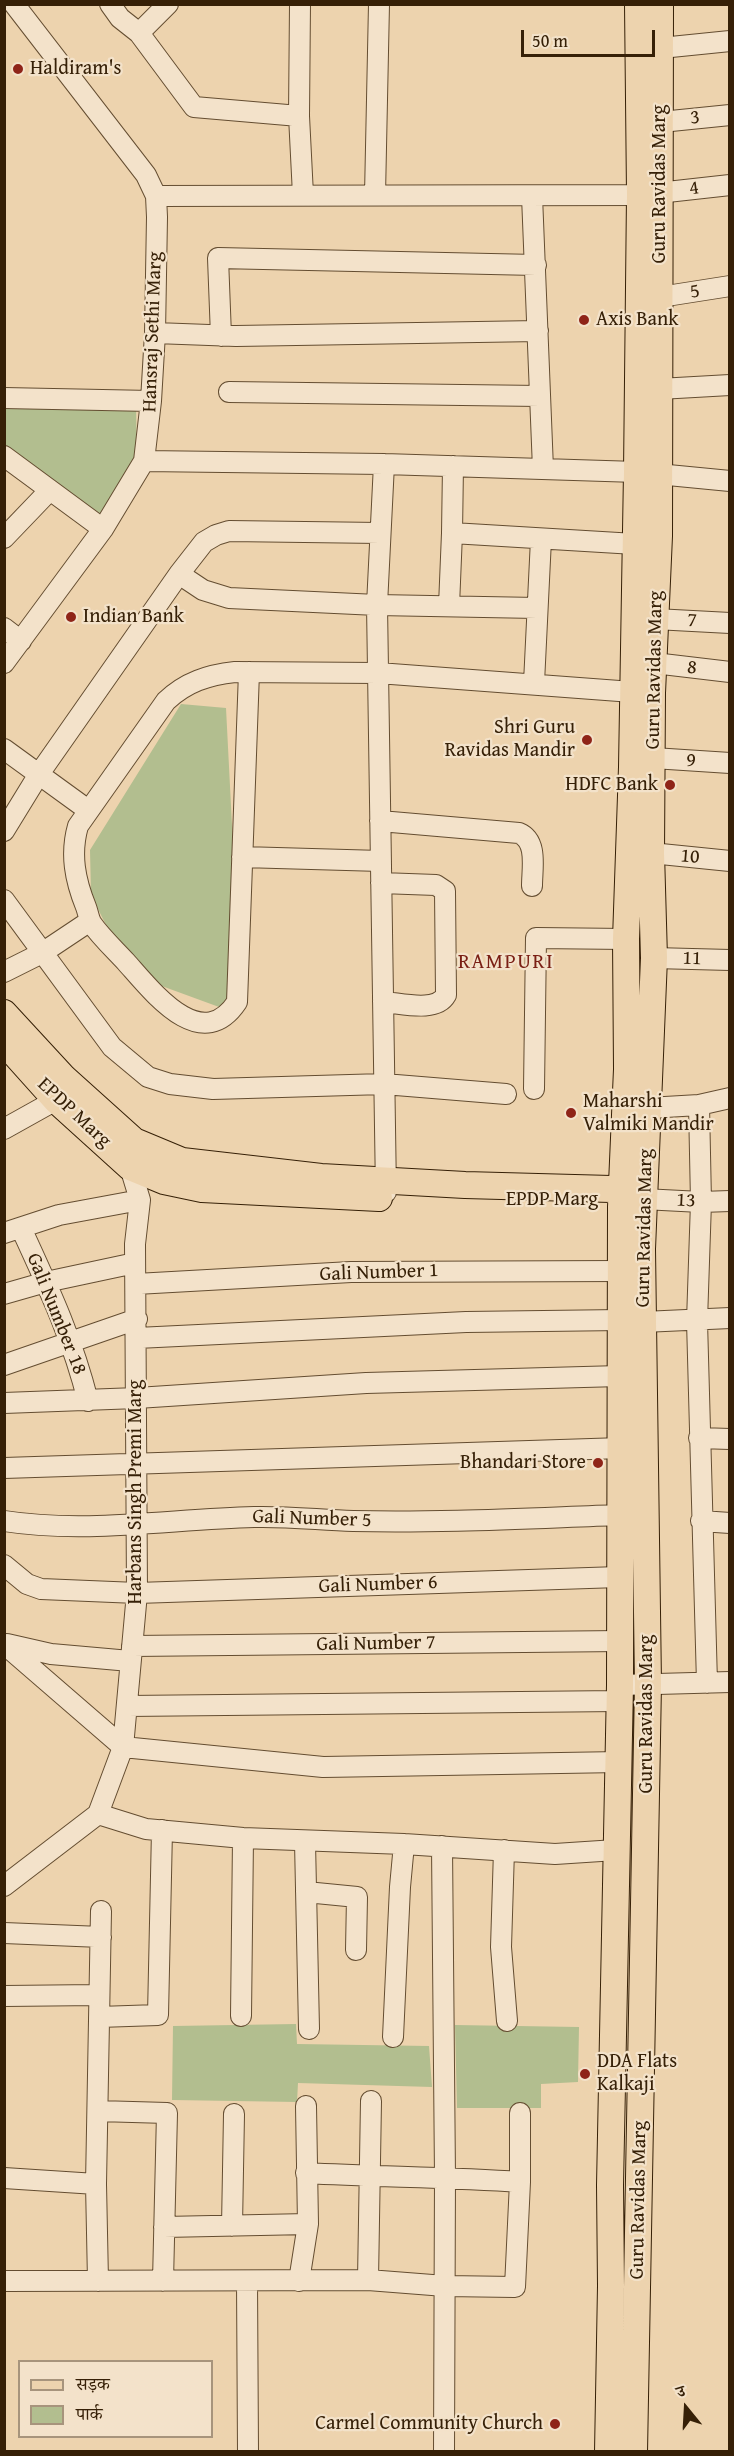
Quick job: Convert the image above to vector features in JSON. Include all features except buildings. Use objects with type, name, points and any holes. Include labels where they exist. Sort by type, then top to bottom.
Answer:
[{"type":"main road","name":"Guru Ravidas Marg","points":[[634,2451],[648,1684],[632,1321],[633,1197],[627,1069],[626,939],[642,692],[635,544],[648,474],[659,389],[660,297],[649,195],[638,4]]},
{"type":"main road","name":"Guru Ravidas Marg","points":[[608,2451],[611,2286],[609,2185],[620,1762],[619,1577],[622,1448],[620,1376],[632,1321],[621,1271],[648,1108],[654,958],[651,854],[653,758],[642,692],[654,663],[655,619],[648,474],[649,195],[661,122],[660,4]]},
{"type":"main road","name":"EPDP Marg","points":[[4,1013],[64,1078],[134,1142],[182,1161],[321,1177],[386,1189]]},
{"type":"main road","name":"EPDP Marg","points":[[4,1042],[56,1100],[130,1167],[164,1181],[201,1189],[611,1189],[633,1197]]},
{"type":"street","points":[[110,4],[120,18],[139,33],[194,107],[299,116]]},
{"type":"street","points":[[139,33],[168,4]]},
{"type":"street","points":[[300,4],[299,116],[303,195]]},
{"type":"street","points":[[375,195],[379,4]]},
{"type":"street","name":"Hansraj Sethi Marg","points":[[4,663],[103,530],[144,461],[152,401],[155,333],[156,196],[146,175],[15,10]]},
{"type":"street","points":[[661,48],[729,41]]},
{"type":"street","name":"3","points":[[661,122],[729,115]]},
{"type":"street","name":"4","points":[[156,196],[649,195],[729,185]]},
{"type":"street","points":[[532,196],[543,469]]},
{"type":"street","points":[[221,336],[218,258],[536,265]]},
{"type":"street","name":"5","points":[[660,297],[729,286]]},
{"type":"street","points":[[155,333],[221,336],[538,332]]},
{"type":"street","points":[[659,389],[729,385]]},
{"type":"street","points":[[229,392],[540,396]]},
{"type":"street","points":[[4,398],[152,401]]},
{"type":"street","points":[[4,456],[103,530]]},
{"type":"street","points":[[144,461],[384,464],[543,469],[729,481]]},
{"type":"street","points":[[384,464],[377,605],[386,1189]]},
{"type":"street","points":[[449,606],[453,466]]},
{"type":"street","points":[[5,538],[50,490]]},
{"type":"street","points":[[4,831],[39,774],[179,574],[204,543],[216,535],[229,531],[380,533]]},
{"type":"street","points":[[452,533],[635,544]]},
{"type":"street","points":[[534,683],[541,539]]},
{"type":"street","points":[[179,574],[202,590],[230,598],[537,609]]},
{"type":"street","name":"7","points":[[655,619],[729,623]]},
{"type":"street","points":[[4,628],[21,641]]},
{"type":"street","name":"8","points":[[654,663],[729,672]]},
{"type":"street","points":[[249,672],[240,987],[237,1002],[228,1016],[211,1022],[190,1020],[177,1014],[160,1001],[90,921],[75,878],[74,857],[74,839],[78,826],[88,810],[166,701],[183,686],[216,674],[249,672],[378,673],[642,692]]},
{"type":"street","points":[[4,749],[88,810]]},
{"type":"street","name":"9","points":[[653,758],[729,763]]},
{"type":"street","points":[[380,821],[519,833],[527,836],[531,844],[532,886]]},
{"type":"street","name":"10","points":[[651,854],[729,861]]},
{"type":"street","points":[[242,857],[381,861]]},
{"type":"street","points":[[381,883],[436,885],[445,891],[446,995],[439,1004],[383,1002]]},
{"type":"street","points":[[4,900],[112,1047],[148,1077],[170,1084],[213,1089],[384,1084],[506,1094]]},
{"type":"street","points":[[4,972],[42,952],[90,921]]},
{"type":"street","points":[[534,1089],[536,938],[626,939]]},
{"type":"street","name":"11","points":[[654,958],[729,960]]},
{"type":"street","points":[[648,1108],[699,1104],[729,1098]]},
{"type":"street","points":[[4,1129],[56,1100]]},
{"type":"street","points":[[699,1104],[701,1202],[697,1321],[707,1683]]},
{"type":"street","points":[[130,1167],[134,1142]]},
{"type":"street","name":"Harbans Singh Premi Marg","points":[[98,1814],[123,1748],[137,1593],[138,1523],[131,1465],[137,1398],[135,1263],[140,1200],[130,1167]]},
{"type":"street","name":"13","points":[[633,1197],[701,1202],[729,1201]]},
{"type":"street","points":[[13,1230],[59,1215],[140,1200]]},
{"type":"street","name":"Gali Number 18","points":[[13,1230],[46,1282],[71,1341],[88,1401]]},
{"type":"street","points":[[4,1294],[46,1282],[135,1263]]},
{"type":"street","name":"Gali Number 1","points":[[136,1284],[351,1272],[621,1271]]},
{"type":"street","points":[[4,1365],[71,1341],[137,1328],[466,1322],[697,1321],[729,1318]]},
{"type":"street","points":[[4,1403],[88,1401],[345,1384],[620,1376]]},
{"type":"street","points":[[699,1438],[729,1439]]},
{"type":"street","points":[[4,1468],[622,1448]]},
{"type":"street","name":"Gali Number 5","points":[[4,1521],[74,1527],[257,1517],[406,1521],[621,1515]]},
{"type":"street","points":[[701,1521],[729,1523]]},
{"type":"street","name":"Gali Number 6","points":[[4,1565],[27,1584],[41,1589],[137,1593],[619,1577]]},
{"type":"street","name":"Gali Number 7","points":[[4,1644],[51,1654],[131,1654],[621,1641]]},
{"type":"street","points":[[4,1644],[123,1748],[323,1767],[620,1762]]},
{"type":"street","points":[[126,1706],[620,1693],[648,1684],[729,1682]]},
{"type":"street","points":[[4,1886],[98,1814],[146,1829],[243,1838],[404,1844],[555,1854],[616,1850]]},
{"type":"street","points":[[99,2017],[158,2015],[162,1830]]},
{"type":"street","points":[[241,2016],[243,1838]]},
{"type":"street","points":[[305,1842],[309,2029]]},
{"type":"street","points":[[393,2037],[404,1844]]},
{"type":"street","points":[[442,1846],[445,2177],[444,2451]]},
{"type":"street","points":[[504,1850],[501,1947],[507,2021]]},
{"type":"street","points":[[306,1892],[357,1897],[356,1950]]},
{"type":"street","points":[[98,2281],[96,2184],[101,1911]]},
{"type":"street","points":[[4,1933],[101,1937]]},
{"type":"street","points":[[4,1996],[98,1995]]},
{"type":"street","points":[[368,2280],[370,2101]]},
{"type":"street","points":[[300,2281],[308,2224],[306,2106]]},
{"type":"street","points":[[98,2111],[167,2113],[163,2281]]},
{"type":"street","points":[[4,2281],[368,2280],[445,2286],[515,2287],[520,2182],[520,2113]]},
{"type":"street","points":[[232,2226],[234,2114]]},
{"type":"street","points":[[306,2173],[445,2177],[520,2182]]},
{"type":"street","points":[[4,2178],[96,2184]]},
{"type":"street","points":[[164,2227],[308,2224]]},
{"type":"street","points":[[248,2281],[248,2451]]},
{"type":"green space","points":[[5,404],[136,404],[137,464],[96,523],[5,448]]},
{"type":"green space","points":[[181,704],[226,708],[235,884],[230,1011],[159,985],[119,951],[91,895],[90,850]]},
{"type":"green space","points":[[296,2024],[297,2044],[429,2046],[432,2087],[298,2083],[297,2102],[172,2100],[173,2026]]},
{"type":"green space","points":[[455,2025],[579,2027],[578,2082],[541,2084],[541,2108],[457,2108]]},
{"type":"place","name":"Haldiram's","points":[[18,69]]},
{"type":"place","name":"Axis Bank","points":[[584,320]]},
{"type":"place","name":"Indian Bank","points":[[71,617]]},
{"type":"place","name":"Shri Guru Ravidas Mandir","points":[[587,740]]},
{"type":"place","name":"HDFC Bank","points":[[670,785]]},
{"type":"place","name":"Maharshi Valmiki Mandir","points":[[571,1113]]},
{"type":"place","name":"Bhandari Store","points":[[598,1463]]},
{"type":"place","name":"DDA Flats Kalkaji","points":[[585,2074]]},
{"type":"place","name":"Carmel Community Church","points":[[555,2424]]},
{"type":"district","name":"RAMPURI","points":[[506,963]]}]
